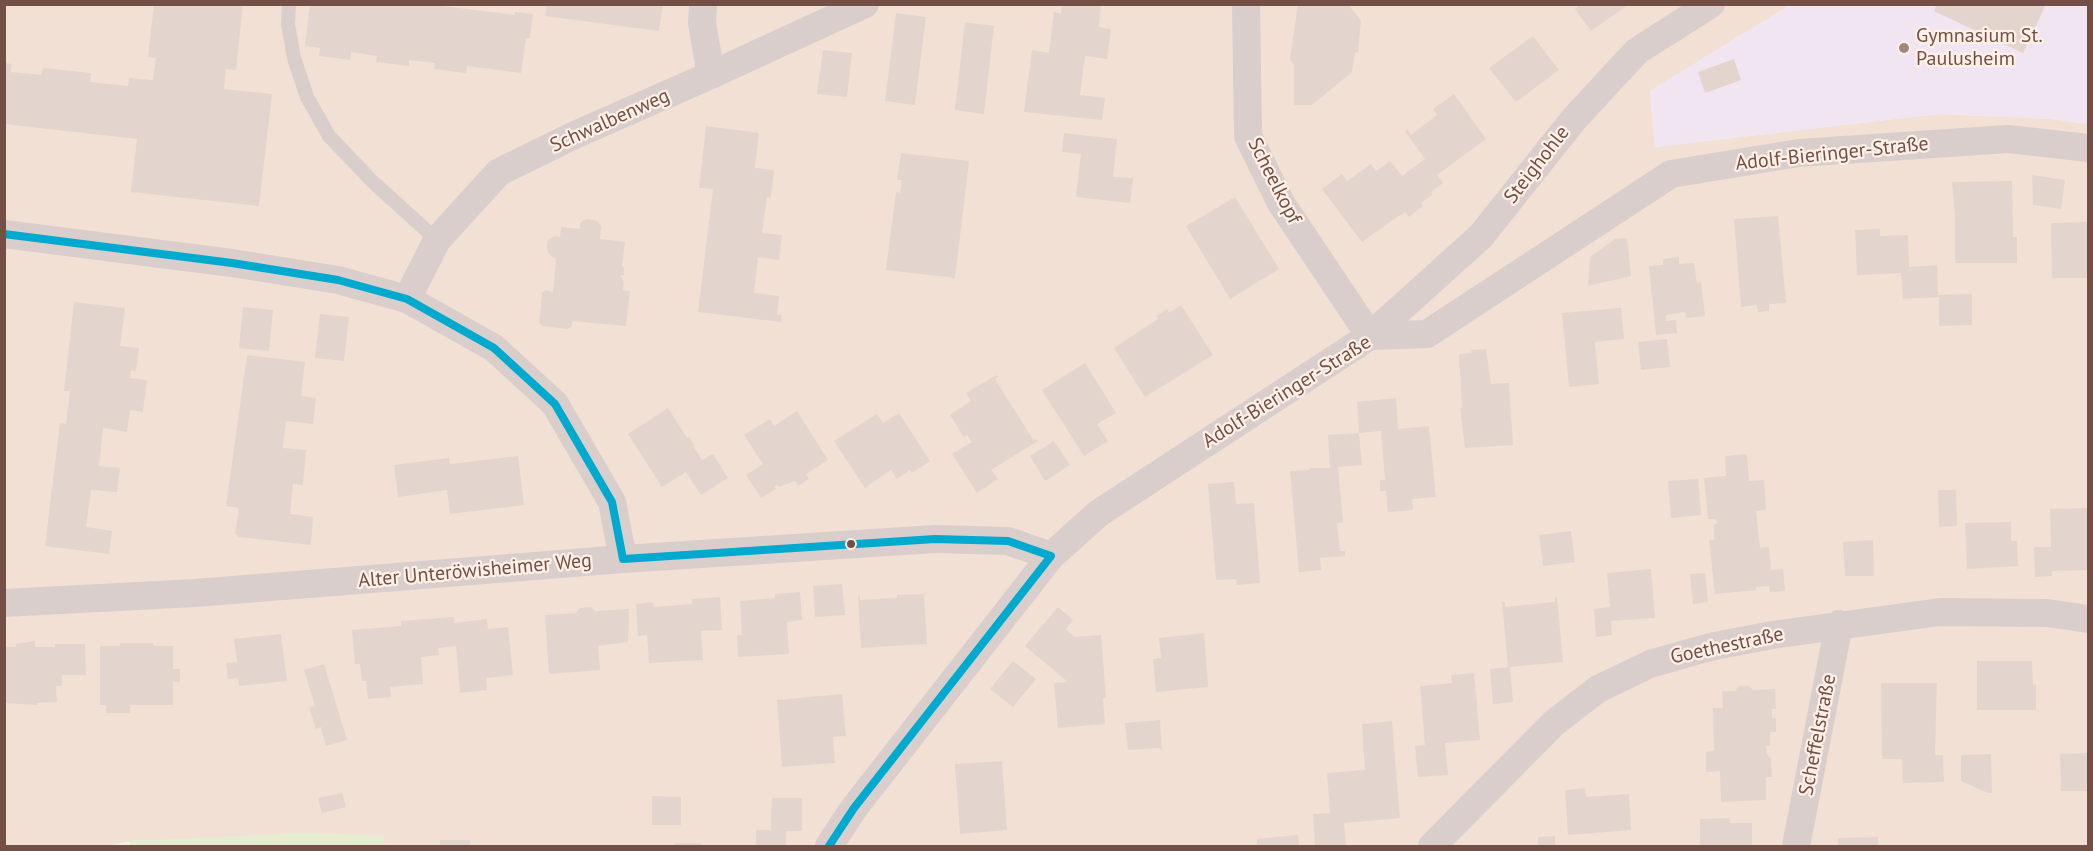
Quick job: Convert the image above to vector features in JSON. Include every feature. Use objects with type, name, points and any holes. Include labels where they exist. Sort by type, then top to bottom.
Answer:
[{"type":"street","points":[[703,4],[702,23],[711,75]]},
{"type":"street","name":"Schwalbenweg","points":[[406,299],[437,240],[500,172],[577,134],[865,4]]},
{"type":"street","name":"Scheelkopf","points":[[1246,4],[1248,136],[1281,203],[1370,336]]},
{"type":"street","name":"Steighohle","points":[[1370,336],[1481,236],[1574,119],[1637,51],[1711,4]]},
{"type":"street","name":"Adolf-Bieringer-Straße","points":[[829,846],[854,808],[1050,556],[1099,513],[1370,336],[1427,334],[1671,174],[1799,153],[2008,139],[2088,148]]},
{"type":"street","points":[[4,234],[232,263],[338,280],[406,299],[494,348],[555,404],[612,502],[623,559]]},
{"type":"street","name":"Alter Unteröwisheimer Weg","points":[[4,603],[195,593],[623,559],[946,539],[1008,541],[1050,556]]},
{"type":"street","name":"Goethestraße","points":[[1432,846],[1554,723],[1598,689],[1650,664],[1710,647],[1839,624],[1940,612],[2047,613],[2088,619]]},
{"type":"street","name":"Scheffelstraße","points":[[1796,846],[1839,624]]},
{"type":"lane","points":[[289,4],[288,24],[294,58],[307,97],[329,136],[373,182],[437,240]]},
{"type":"shaded area","points":[[5,5],[1790,5],[1650,91],[1655,147],[1938,114],[2052,119],[2088,124],[2088,846],[385,846],[382,835],[129,841],[108,846],[5,846]]},
{"type":"shaded area","name":"Gymnasium St. Paulusheim","points":[[1790,5],[2088,5],[2088,124],[2052,119],[1938,114],[1655,147],[1650,91]]},
{"type":"green space","points":[[302,833],[382,835],[385,846],[130,846],[129,841]]},
{"type":"building","points":[[154,4],[243,4],[236,70],[226,69],[224,89],[272,94],[259,206],[131,192],[137,139],[4,124],[4,63],[12,64],[11,72],[41,75],[43,68],[91,73],[90,82],[128,86],[129,78],[153,80],[156,58],[148,57]]},
{"type":"building","points":[[310,4],[427,4],[515,15],[515,12],[533,14],[530,38],[526,38],[521,73],[467,66],[466,73],[434,69],[435,63],[409,60],[409,66],[376,62],[377,56],[351,52],[350,60],[319,56],[320,48],[305,46]]},
{"type":"building","points":[[547,4],[663,4],[659,31],[545,16]]},
{"type":"building","points":[[1062,4],[1101,4],[1099,27],[1111,29],[1107,59],[1085,56],[1080,95],[1105,98],[1102,120],[1024,112],[1032,50],[1049,53],[1054,12],[1061,14]]},
{"type":"building","points":[[1298,4],[1348,4],[1361,21],[1358,53],[1355,52],[1352,72],[1312,105],[1294,105],[1294,65],[1290,59]]},
{"type":"building","points":[[1575,4],[1629,4],[1591,31],[1575,9],[1578,7]]},
{"type":"building","points":[[1937,4],[2046,4],[2023,53],[1934,11]]},
{"type":"building","points":[[896,13],[926,17],[915,105],[885,101]]},
{"type":"building","points":[[965,22],[994,26],[984,114],[955,110]]},
{"type":"building","points":[[1533,36],[1559,70],[1516,102],[1489,68]]},
{"type":"building","points":[[823,50],[852,53],[847,97],[817,94]]},
{"type":"building","points":[[1734,59],[1741,80],[1705,93],[1698,72]]},
{"type":"building","points":[[1454,94],[1486,139],[1437,175],[1443,183],[1421,203],[1423,206],[1409,217],[1406,212],[1394,219],[1362,242],[1322,189],[1342,174],[1347,181],[1371,164],[1376,171],[1390,161],[1402,176],[1425,159],[1405,131],[1407,130],[1411,135],[1437,115],[1433,109]]},
{"type":"building","points":[[706,126],[759,133],[755,168],[774,170],[771,198],[767,197],[762,233],[782,235],[779,260],[758,257],[754,293],[779,296],[777,314],[782,315],[781,322],[698,312],[713,189],[699,188]]},
{"type":"building","points":[[1064,133],[1117,139],[1113,177],[1133,178],[1130,203],[1076,197],[1081,154],[1062,152]]},
{"type":"building","points":[[901,153],[969,161],[955,278],[886,270],[896,192],[900,193],[902,180],[897,180]]},
{"type":"building","points":[[2032,175],[2065,180],[2061,209],[2033,205]]},
{"type":"building","points":[[2012,181],[2013,237],[2017,237],[2017,263],[1955,263],[1952,182]]},
{"type":"building","points":[[1235,197],[1279,269],[1230,299],[1186,226]]},
{"type":"building","points":[[1778,216],[1786,303],[1769,304],[1769,311],[1758,312],[1757,305],[1741,307],[1734,219]]},
{"type":"building","points":[[586,219],[597,221],[601,226],[600,239],[625,242],[622,267],[624,267],[624,275],[620,275],[624,282],[623,290],[630,291],[626,326],[572,321],[572,326],[568,329],[543,326],[539,323],[542,293],[546,290],[553,292],[556,258],[547,251],[548,240],[554,236],[560,237],[561,227],[580,229],[580,223]]},
{"type":"building","points":[[2088,222],[2088,278],[2052,278],[2051,223]]},
{"type":"building","points":[[1880,229],[1880,236],[1908,235],[1909,267],[1937,265],[1938,295],[1972,294],[1972,325],[1939,326],[1939,297],[1903,299],[1901,273],[1857,275],[1855,230]]},
{"type":"building","points":[[1627,238],[1631,276],[1588,286],[1590,257],[1615,239]]},
{"type":"building","points":[[1679,257],[1679,264],[1694,263],[1697,283],[1701,282],[1705,316],[1686,318],[1685,312],[1666,315],[1666,321],[1676,320],[1677,333],[1656,335],[1649,266],[1663,265],[1663,259]]},
{"type":"building","points":[[74,302],[125,308],[120,346],[139,348],[136,371],[131,370],[130,378],[147,380],[143,412],[130,410],[127,432],[103,428],[99,466],[120,468],[117,492],[91,490],[86,527],[112,531],[109,554],[45,546],[60,423],[66,424],[70,391],[64,391]]},
{"type":"building","points":[[1181,305],[1213,355],[1145,397],[1114,348],[1158,319],[1156,316],[1167,309],[1169,313]]},
{"type":"building","points":[[243,307],[273,310],[269,351],[239,348]]},
{"type":"building","points":[[1621,308],[1624,339],[1595,342],[1599,384],[1569,387],[1562,313]]},
{"type":"building","points":[[320,314],[349,317],[344,361],[315,358]]},
{"type":"building","points":[[1667,339],[1670,367],[1641,370],[1638,342]]},
{"type":"building","points":[[1486,349],[1491,384],[1509,383],[1513,445],[1465,448],[1460,408],[1462,408],[1459,354]]},
{"type":"building","points":[[247,355],[305,362],[301,396],[316,398],[313,424],[286,421],[283,448],[306,450],[303,485],[293,484],[290,514],[313,517],[311,545],[239,537],[235,533],[239,508],[226,506]]},
{"type":"building","points":[[1085,363],[1116,413],[1097,424],[1108,441],[1084,456],[1042,390]]},
{"type":"building","points":[[997,375],[995,379],[1034,441],[1036,439],[1038,441],[991,470],[998,479],[977,493],[952,454],[972,442],[967,435],[964,437],[950,415],[971,401],[966,393]]},
{"type":"building","points":[[1396,398],[1398,429],[1429,426],[1436,497],[1412,499],[1413,510],[1388,512],[1386,491],[1380,491],[1380,480],[1385,480],[1381,431],[1359,433],[1357,402]]},
{"type":"building","points":[[668,408],[687,438],[689,437],[695,446],[693,446],[702,460],[713,454],[728,478],[701,495],[686,472],[662,487],[628,434]]},
{"type":"building","points":[[797,411],[828,460],[806,474],[809,479],[798,486],[795,481],[779,487],[777,485],[774,487],[776,489],[761,498],[746,475],[763,464],[744,435],[770,419],[774,426]]},
{"type":"building","points":[[899,413],[930,461],[912,473],[910,470],[897,479],[891,470],[865,488],[834,441],[877,414],[883,423]]},
{"type":"building","points":[[1359,433],[1362,465],[1338,467],[1343,522],[1337,523],[1340,551],[1345,551],[1345,556],[1320,558],[1321,570],[1299,572],[1290,471],[1330,468],[1328,435]]},
{"type":"building","points":[[1054,441],[1070,465],[1045,481],[1030,456]]},
{"type":"building","points":[[1747,454],[1749,481],[1764,480],[1766,510],[1756,511],[1760,548],[1769,547],[1771,570],[1783,569],[1785,591],[1770,592],[1769,586],[1756,587],[1756,590],[1715,594],[1709,540],[1714,540],[1714,525],[1718,522],[1715,519],[1708,519],[1704,478],[1726,476],[1725,456]]},
{"type":"building","points":[[518,456],[524,505],[450,514],[447,490],[398,497],[394,465],[449,458],[450,464]]},
{"type":"building","points":[[1698,479],[1701,515],[1671,518],[1668,481]]},
{"type":"building","points":[[1234,482],[1236,504],[1254,503],[1260,583],[1237,585],[1236,579],[1216,580],[1208,484]]},
{"type":"building","points":[[1938,490],[1956,490],[1957,526],[1939,527]]},
{"type":"building","points":[[2088,508],[2088,570],[2052,571],[2052,576],[2035,577],[2034,547],[2051,547],[2050,509]]},
{"type":"building","points":[[2011,522],[2011,541],[2017,541],[2018,566],[1967,569],[1965,523]]},
{"type":"building","points":[[1571,531],[1575,562],[1543,566],[1539,535]]},
{"type":"building","points":[[1873,540],[1874,576],[1845,576],[1843,542]]},
{"type":"building","points":[[1651,569],[1655,618],[1611,621],[1612,635],[1596,637],[1594,609],[1610,607],[1607,573]]},
{"type":"building","points":[[1705,573],[1708,602],[1693,604],[1690,574]]},
{"type":"building","points":[[842,584],[845,615],[815,617],[813,586]]},
{"type":"building","points":[[800,592],[802,620],[787,622],[789,654],[738,657],[737,635],[742,635],[740,601],[775,598],[775,594]]},
{"type":"building","points":[[924,594],[927,644],[861,648],[858,597],[860,596],[860,600]]},
{"type":"building","points":[[720,597],[722,630],[701,631],[703,660],[649,663],[647,635],[638,636],[636,604],[653,602],[654,607],[692,604],[692,599]]},
{"type":"building","points":[[1555,597],[1557,597],[1563,662],[1508,667],[1502,602],[1505,602],[1505,607],[1555,602]]},
{"type":"building","points":[[591,607],[595,611],[629,609],[628,642],[598,646],[600,670],[549,674],[545,615],[576,613],[580,608]]},
{"type":"building","points":[[1058,607],[1073,620],[1066,629],[1074,637],[1101,635],[1106,698],[1103,698],[1105,724],[1058,728],[1054,683],[1068,682],[1025,646]]},
{"type":"building","points":[[454,617],[454,623],[487,619],[488,629],[508,627],[513,675],[486,678],[487,690],[460,693],[456,646],[438,648],[439,655],[421,657],[423,684],[390,687],[391,697],[368,699],[366,681],[362,681],[360,664],[355,664],[352,630],[401,626],[401,621]]},
{"type":"building","points":[[1204,633],[1208,687],[1156,692],[1153,659],[1161,658],[1159,638]]},
{"type":"building","points":[[281,634],[287,681],[239,686],[238,678],[228,679],[226,663],[237,662],[234,639]]},
{"type":"building","points":[[35,641],[35,647],[85,644],[86,675],[62,675],[62,686],[56,686],[57,702],[37,703],[37,705],[4,703],[4,647],[16,647],[16,644]]},
{"type":"building","points":[[120,643],[153,643],[154,646],[173,646],[173,669],[180,669],[180,682],[173,682],[173,705],[130,705],[130,713],[106,713],[106,705],[100,705],[100,646],[120,646]]},
{"type":"building","points":[[1013,661],[1036,679],[1013,707],[990,689]]},
{"type":"building","points":[[1977,661],[2032,661],[2033,685],[2036,684],[2036,710],[1977,710]]},
{"type":"building","points":[[324,664],[347,740],[326,746],[321,727],[316,729],[309,707],[315,706],[304,670]]},
{"type":"building","points":[[1510,667],[1513,702],[1493,704],[1490,669]]},
{"type":"building","points":[[1474,673],[1480,740],[1445,743],[1448,775],[1418,777],[1415,746],[1425,745],[1420,686],[1452,683],[1451,675]]},
{"type":"building","points":[[1881,683],[1937,683],[1935,755],[1943,755],[1944,782],[1903,783],[1902,759],[1882,759]]},
{"type":"building","points":[[1739,686],[1749,686],[1753,690],[1775,689],[1776,709],[1772,709],[1772,718],[1776,718],[1776,732],[1770,732],[1770,746],[1766,746],[1767,754],[1771,759],[1772,777],[1766,777],[1766,800],[1721,802],[1720,771],[1706,772],[1706,752],[1714,751],[1713,708],[1723,708],[1722,691],[1735,691]]},
{"type":"building","points":[[842,694],[846,736],[833,737],[835,763],[782,767],[777,700]]},
{"type":"building","points":[[1160,720],[1162,752],[1160,748],[1128,750],[1125,723]]},
{"type":"building","points":[[1392,721],[1400,818],[1344,823],[1346,846],[1315,846],[1313,814],[1330,813],[1327,773],[1365,770],[1362,724]]},
{"type":"building","points":[[2088,753],[2088,791],[2061,791],[2060,754]]},
{"type":"building","points":[[1991,754],[1992,793],[1961,781],[1961,755]]},
{"type":"building","points":[[1002,761],[1007,830],[960,834],[955,764]]},
{"type":"building","points":[[1585,788],[1586,797],[1629,794],[1631,830],[1568,835],[1565,790]]},
{"type":"building","points":[[342,793],[346,807],[322,813],[318,798]]},
{"type":"building","points":[[652,796],[681,797],[681,825],[652,825]]},
{"type":"building","points":[[772,798],[802,798],[802,831],[786,831],[786,846],[756,846],[756,830],[771,830]]},
{"type":"building","points":[[1730,818],[1730,823],[1752,823],[1752,846],[1700,846],[1700,819]]},
{"type":"building","points":[[1298,835],[1299,846],[1257,846],[1257,839]]},
{"type":"building","points":[[1555,836],[1555,846],[1538,846],[1538,837]]},
{"type":"building","points":[[1878,837],[1878,846],[1838,846],[1838,838]]},
{"type":"building","points":[[440,840],[470,840],[470,846],[440,846]]},
{"type":"building","points":[[675,843],[701,843],[701,846],[675,846]]},
{"type":"transit line","points":[[4,234],[232,263],[338,280],[407,299],[494,348],[555,404],[612,502],[623,559],[935,539],[1008,541],[1051,556],[854,808],[829,846]]},
{"type":"place","name":"Gymnasium St. Paulusheim","points":[[1904,48]]}]
